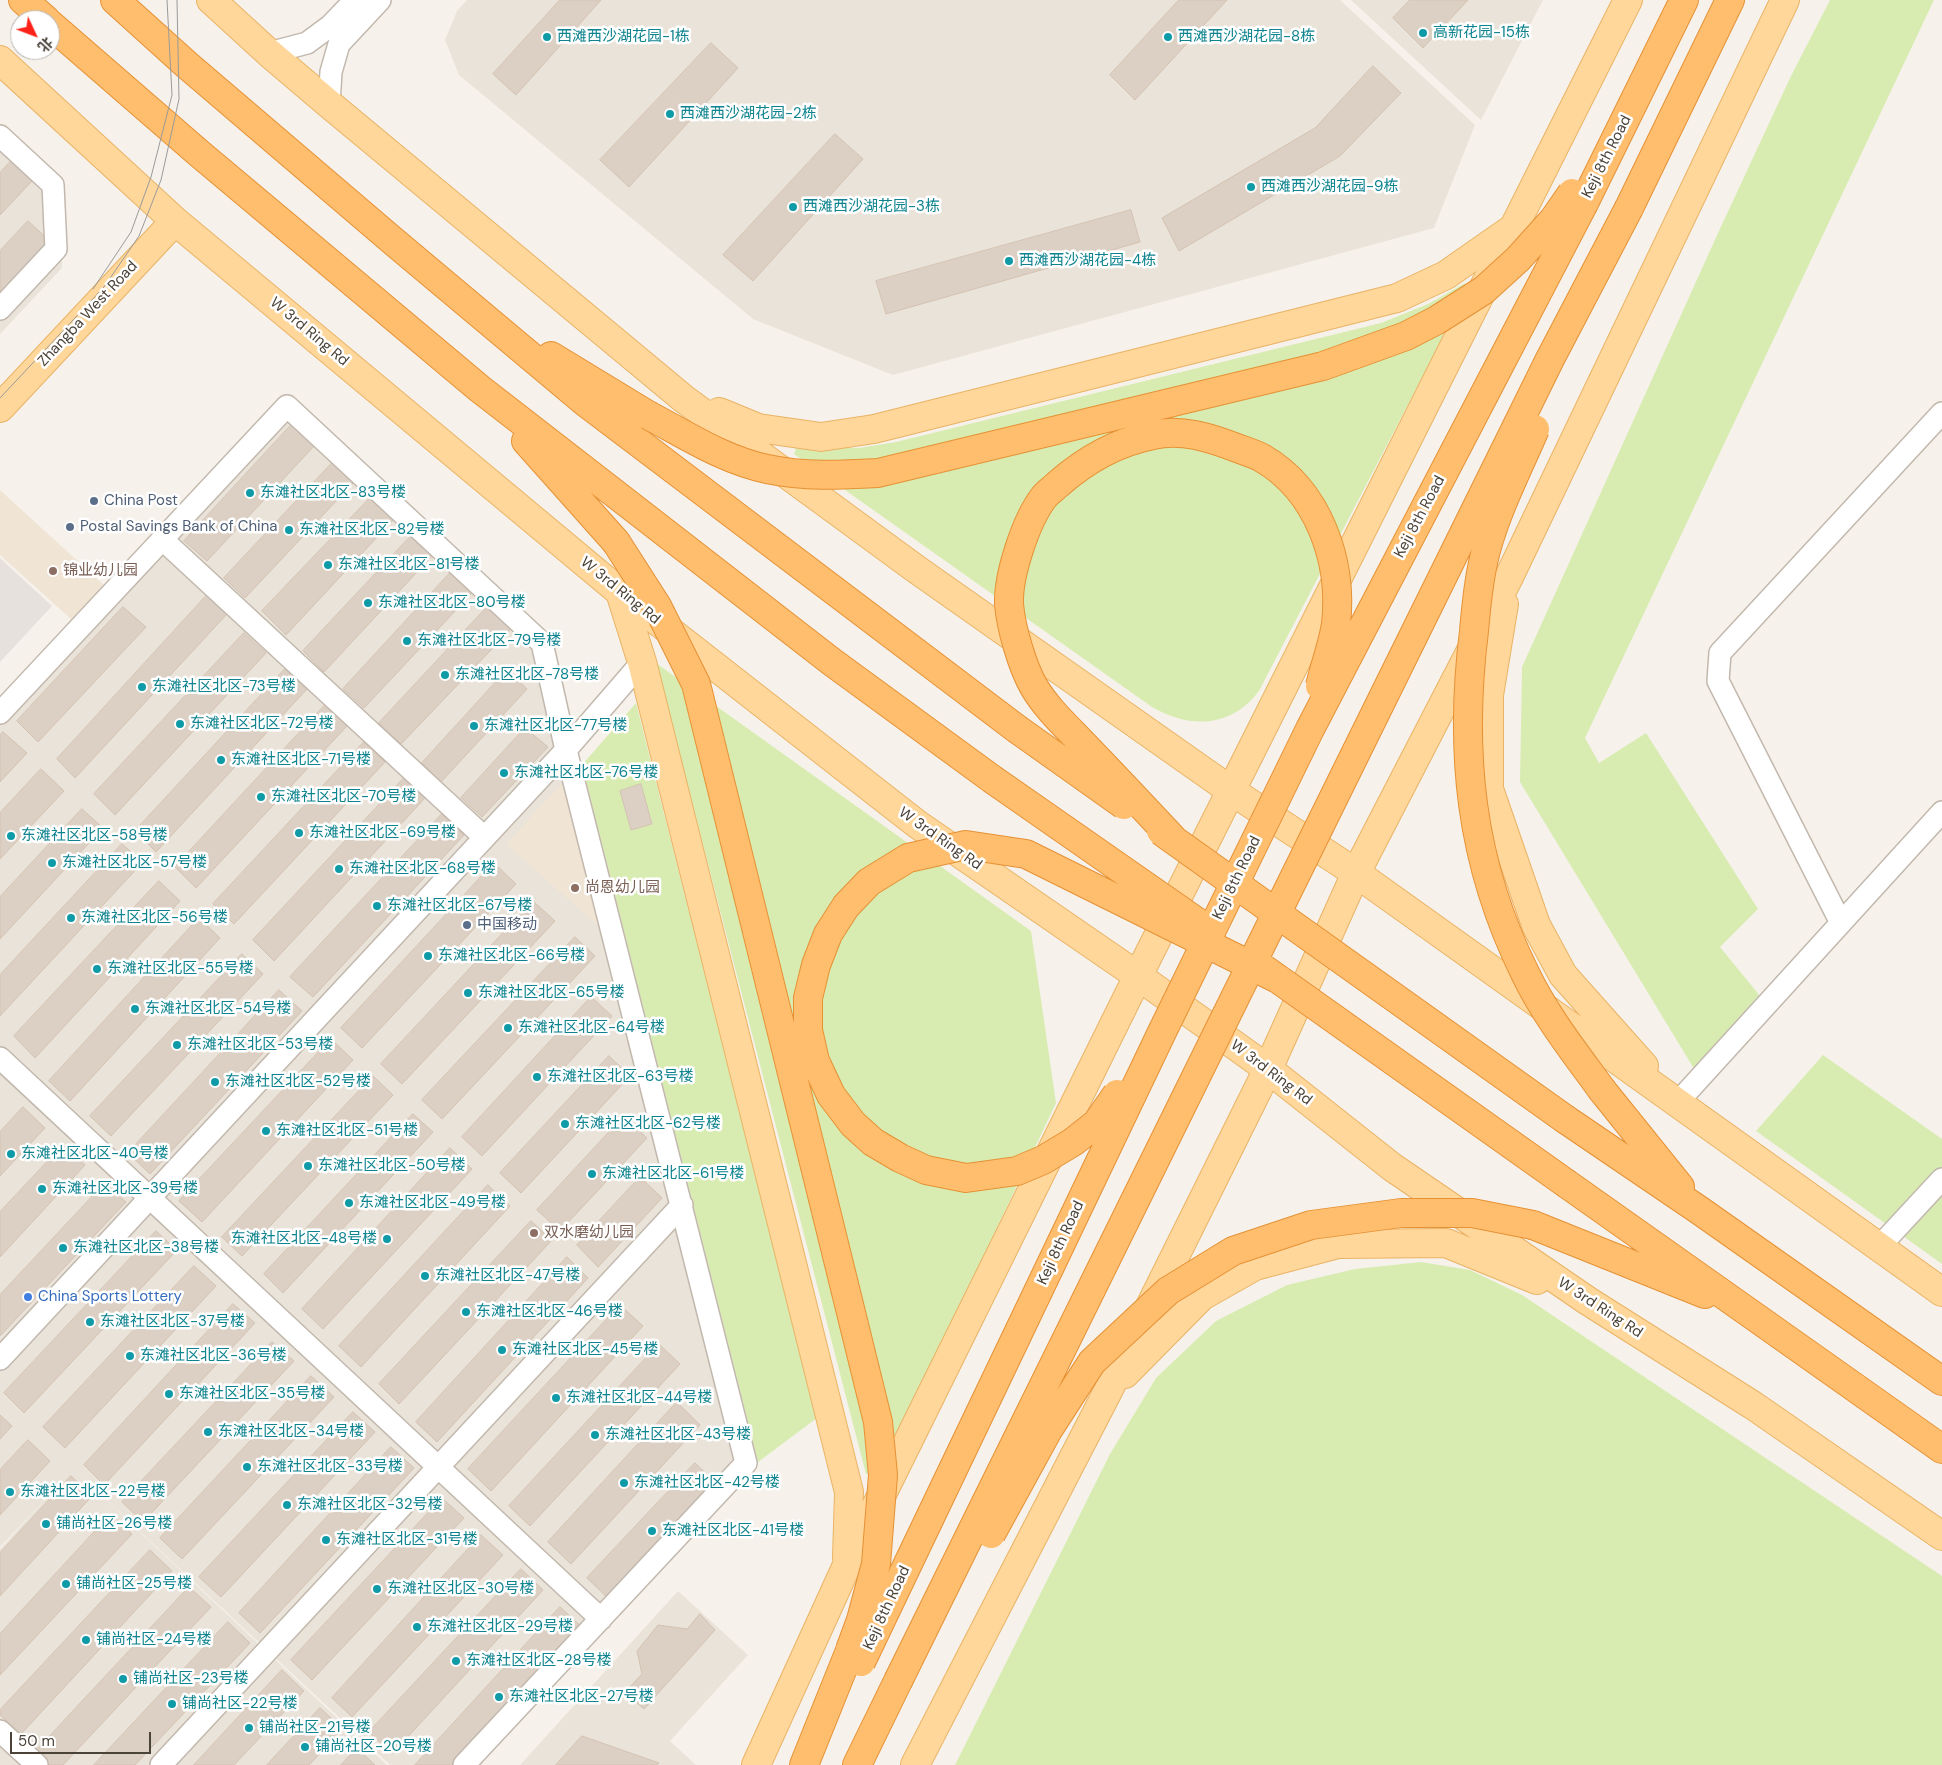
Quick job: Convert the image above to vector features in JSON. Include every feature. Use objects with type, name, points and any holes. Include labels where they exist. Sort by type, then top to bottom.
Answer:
[{"type":"highway","points":[[115,0],[187,65],[585,402],[1017,729],[1565,1119],[1699,1210],[1942,1381]]},
{"type":"highway","points":[[471,307],[648,415],[716,451],[766,469],[827,476],[888,471],[1323,366],[1406,336],[1437,320],[1484,290],[1518,259],[1554,219],[1578,198],[1638,95],[1684,0]]},
{"type":"highway","points":[[857,1765],[1550,359],[1629,208],[1730,0]]},
{"type":"highway","points":[[60,33],[201,155],[480,389],[832,662],[992,779],[1280,980],[1942,1449]]},
{"type":"highway","name":"Keji 8th Road","points":[[808,1765],[855,1658],[1310,729],[1578,198]]},
{"type":"highway","points":[[1629,208],[1498,515],[1483,562],[1469,673],[1467,745],[1472,808],[1482,861],[1507,932],[1525,974],[1564,1038],[1602,1090],[1699,1210]]},
{"type":"highway","points":[[480,389],[616,542],[657,606],[696,684],[878,1422],[884,1475],[876,1564],[861,1620],[855,1658],[804,1765]]},
{"type":"highway","points":[[1175,841],[1053,712],[1034,687],[1019,651],[1009,604],[1013,569],[1026,530],[1044,497],[1073,472],[1107,450],[1154,434],[1191,434],[1262,458],[1287,476],[1320,522],[1330,546],[1335,570],[1336,624],[1310,729]]},
{"type":"highway","points":[[1162,1032],[1097,1123],[1073,1142],[1043,1160],[1017,1171],[966,1178],[926,1170],[900,1158],[873,1142],[853,1124],[832,1094],[815,1061],[808,1030],[808,998],[816,964],[828,934],[846,906],[869,882],[908,858],[966,845],[1026,854],[1280,980]]},
{"type":"highway","points":[[934,1609],[988,1538],[1048,1430],[1092,1362],[1168,1291],[1233,1251],[1311,1225],[1401,1213],[1472,1213],[1533,1225],[1748,1312]]},
{"type":"main road","points":[[211,0],[269,53],[684,399],[916,569],[1230,790],[1356,873],[1942,1292]]},
{"type":"main road","points":[[756,1765],[847,1565],[1230,790],[1241,772],[1512,228],[1628,0]]},
{"type":"main road","points":[[915,1765],[1108,1391],[1268,1069],[1356,873],[1509,577],[1785,0]]},
{"type":"main road","name":"W 3rd Ring Rd","points":[[0,60],[168,214],[620,592],[916,824],[1138,976],[1268,1069],[1392,1168],[1588,1301],[1754,1406],[1942,1536]]},
{"type":"main road","name":"Zhangba West Road","points":[[0,381],[168,214]]},
{"type":"main road","name":"Zhangba West Road","points":[[0,408],[168,214]]},
{"type":"main road","points":[[684,399],[758,428],[822,437],[874,429],[1396,298],[1446,275],[1512,228]]},
{"type":"main road","points":[[1509,577],[1489,695],[1489,789],[1536,925],[1563,975],[1677,1103]]},
{"type":"main road","points":[[620,592],[642,662],[849,1492],[847,1565]]},
{"type":"main road","points":[[1108,1391],[1202,1296],[1255,1266],[1338,1244],[1446,1243],[1588,1301]]},
{"type":"street","points":[[269,53],[307,43],[330,26],[355,0]]},
{"type":"street","points":[[330,104],[331,72],[339,44],[380,0]]},
{"type":"street","points":[[0,136],[53,184],[56,249],[0,309]]},
{"type":"street","points":[[0,713],[287,406],[542,643],[566,750],[746,1463],[464,1765]]},
{"type":"street","points":[[1841,923],[1718,681],[1720,653],[1942,413]]},
{"type":"street","points":[[163,540],[484,838]]},
{"type":"street","points":[[0,1359],[566,750],[642,662]]},
{"type":"street","points":[[1677,1103],[1942,812]]},
{"type":"street","points":[[0,1058],[601,1619]]},
{"type":"street","points":[[1879,1247],[1942,1179]]},
{"type":"street","points":[[161,1765],[682,1205]]},
{"type":"street","points":[[0,1730],[37,1765]]},
{"type":"shaded area","points":[[467,0],[1340,0],[1475,125],[1434,228],[893,375],[753,319],[459,75],[445,40],[457,11]]},
{"type":"shaded area","points":[[1351,0],[1543,0],[1481,120]]},
{"type":"shaded area","points":[[0,129],[61,187],[62,268],[0,334]]},
{"type":"shaded area","points":[[288,397],[548,639],[756,1465],[475,1765],[390,1765],[73,1469],[387,1765],[0,1765],[0,1549],[50,1494],[0,1547],[0,703]]},
{"type":"shaded area","name":"锦业幼儿园","points":[[0,490],[105,586],[73,621],[0,555]]},
{"type":"shaded area","points":[[0,558],[52,606],[0,662]]},
{"type":"shaded area","name":"尚恩幼儿园","points":[[561,784],[576,800],[605,932],[506,844]]},
{"type":"shaded area","points":[[678,1591],[748,1655],[670,1741],[696,1765],[520,1765]]},
{"type":"green space","points":[[1830,0],[1934,0],[1585,738],[1599,763],[1646,733],[1758,909],[1720,947],[1765,1002],[1699,1077],[1520,782],[1522,667],[1718,233],[1791,76]]},
{"type":"green space","points":[[1465,283],[1466,293],[1259,691],[1236,712],[1223,718],[1209,721],[1181,719],[1152,707],[794,454],[796,448],[859,448],[896,442],[1381,323],[1428,304]]},
{"type":"green space","points":[[656,663],[1031,931],[1056,1103],[899,1435],[878,1469],[866,1474]]},
{"type":"green space","points":[[636,703],[817,1418],[758,1462],[582,765]]},
{"type":"green space","points":[[1823,1055],[1942,1139],[1942,1264],[1756,1131]]},
{"type":"green space","points":[[1421,1262],[1470,1270],[1522,1295],[1942,1576],[1942,1765],[955,1765],[1110,1454],[1156,1378],[1216,1321],[1287,1285],[1355,1269]]},
{"type":"building","name":"西滩西沙湖花园-1栋","points":[[560,0],[601,0],[516,95],[493,74]]},
{"type":"building","name":"西滩西沙湖花园-8栋","points":[[1179,0],[1227,0],[1135,100],[1110,75]]},
{"type":"building","name":"高新花园-15栋","points":[[1410,0],[1468,0],[1423,48],[1393,18]]},
{"type":"building","name":"西滩西沙湖花园-2栋","points":[[711,43],[738,68],[629,187],[600,160]]},
{"type":"building","name":"西滩西沙湖花园-9栋","points":[[1373,66],[1401,93],[1340,156],[1179,251],[1162,218],[1315,128]]},
{"type":"building","name":"西滩西沙湖花园-3栋","points":[[835,134],[863,159],[753,281],[723,255]]},
{"type":"building","points":[[11,161],[32,181],[0,215],[0,173]]},
{"type":"building","name":"西滩西沙湖花园-4栋","points":[[1131,210],[1140,242],[886,314],[876,281]]},
{"type":"building","points":[[28,221],[50,241],[0,294],[0,251]]},
{"type":"building","name":"东滩社区北区-83号楼","points":[[292,424],[315,445],[207,561],[184,541]]},
{"type":"building","name":"东滩社区北区-82号楼","points":[[333,462],[354,482],[245,598],[224,578]]},
{"type":"building","name":"东滩社区北区-81号楼","points":[[371,497],[394,519],[286,635],[262,611]]},
{"type":"building","name":"东滩社区北区-80号楼","points":[[411,536],[432,556],[324,672],[303,651]]},
{"type":"building","name":"东滩社区北区-79号楼","points":[[450,573],[472,593],[364,708],[343,689]]},
{"type":"building","name":"东滩社区北区-73号楼","points":[[207,595],[227,614],[75,778],[57,759]]},
{"type":"building","name":"东滩社区北区-78号楼","points":[[489,605],[512,628],[401,744],[379,723]]},
{"type":"building","points":[[123,607],[146,627],[38,742],[17,721]]},
{"type":"building","name":"东滩社区北区-72号楼","points":[[244,633],[266,653],[115,815],[94,794]]},
{"type":"building","name":"东滩社区北区-71号楼","points":[[285,669],[307,689],[156,852],[135,831]]},
{"type":"building","name":"东滩社区北区-77号楼","points":[[507,670],[527,689],[441,782],[422,763]]},
{"type":"building","name":"东滩社区北区-70号楼","points":[[325,705],[347,726],[196,888],[175,867]]},
{"type":"building","name":"东滩社区北区-76号楼","points":[[525,728],[548,747],[482,817],[461,798]]},
{"type":"building","points":[[3,732],[27,753],[0,782],[0,736]]},
{"type":"building","name":"东滩社区北区-69号楼","points":[[364,742],[385,762],[234,924],[213,904]]},
{"type":"building","name":"东滩社区北区-58号楼","points":[[41,769],[64,791],[0,859],[0,813]]},
{"type":"building","name":"东滩社区北区-68号楼","points":[[404,778],[425,798],[274,961],[253,940]]},
{"type":"building","points":[[641,784],[652,824],[631,830],[620,791]]},
{"type":"building","name":"东滩社区北区-57号楼","points":[[82,809],[103,828],[0,939],[0,897]]},
{"type":"building","name":"东滩社区北区-67号楼","points":[[442,814],[464,835],[313,997],[290,977]]},
{"type":"building","name":"东滩社区北区-56号楼","points":[[122,844],[143,862],[0,1016],[0,975]]},
{"type":"building","name":"东滩社区北区-66号楼","points":[[494,863],[516,884],[362,1048],[341,1028]]},
{"type":"building","name":"东滩社区北区-55号楼","points":[[159,881],[180,901],[35,1058],[14,1036]]},
{"type":"building","name":"东滩社区北区-65号楼","points":[[533,901],[555,921],[402,1084],[381,1064]]},
{"type":"building","name":"东滩社区北区-54号楼","points":[[199,918],[220,938],[70,1101],[49,1081]]},
{"type":"building","name":"东滩社区北区-64号楼","points":[[575,937],[595,956],[442,1119],[422,1100]]},
{"type":"building","name":"东滩社区北区-53号楼","points":[[242,954],[263,974],[111,1136],[90,1116]]},
{"type":"building","name":"东滩社区北区-52号楼","points":[[279,990],[302,1011],[150,1174],[128,1153]]},
{"type":"building","name":"东滩社区北区-63号楼","points":[[591,997],[612,1016],[482,1156],[462,1137]]},
{"type":"building","name":"东滩社区北区-51号楼","points":[[331,1039],[353,1060],[202,1222],[179,1201]]},
{"type":"building","name":"东滩社区北区-62号楼","points":[[609,1056],[630,1076],[521,1193],[500,1173]]},
{"type":"building","name":"东滩社区北区-50号楼","points":[[373,1076],[393,1095],[242,1256],[222,1237]]},
{"type":"building","name":"东滩社区北区-40号楼","points":[[23,1107],[45,1128],[0,1176],[0,1132]]},
{"type":"building","name":"东滩社区北区-49号楼","points":[[413,1114],[433,1132],[283,1293],[264,1274]]},
{"type":"building","name":"东滩社区北区-61号楼","points":[[624,1116],[647,1138],[560,1231],[537,1210]]},
{"type":"building","name":"东滩社区北区-39号楼","points":[[63,1145],[85,1165],[0,1257],[0,1212]]},
{"type":"building","name":"东滩社区北区-48号楼","points":[[450,1148],[472,1169],[323,1329],[302,1309]]},
{"type":"building","points":[[640,1177],[662,1198],[598,1267],[577,1245]]},
{"type":"building","name":"东滩社区北区-38号楼","points":[[105,1183],[126,1202],[0,1336],[0,1295]]},
{"type":"building","name":"东滩社区北区-47号楼","points":[[488,1185],[510,1206],[361,1367],[339,1346]]},
{"type":"building","name":"东滩社区北区-46号楼","points":[[531,1221],[552,1240],[399,1404],[379,1384]]},
{"type":"building","name":"东滩社区北区-37号楼","points":[[156,1231],[177,1250],[24,1413],[4,1393]]},
{"type":"building","name":"东滩社区北区-45号楼","points":[[567,1257],[588,1278],[437,1442],[416,1422]]},
{"type":"building","name":"东滩社区北区-36号楼","points":[[194,1266],[216,1286],[65,1448],[43,1427]]},
{"type":"building","name":"东滩社区北区-35号楼","points":[[233,1304],[255,1323],[104,1485],[84,1465]]},
{"type":"building","name":"东滩社区北区-44号楼","points":[[620,1305],[643,1326],[491,1491],[468,1469]]},
{"type":"building","name":"东滩社区北区-34号楼","points":[[272,1342],[294,1361],[143,1522],[122,1502]]},
{"type":"building","name":"东滩社区北区-43号楼","points":[[659,1344],[680,1364],[530,1526],[509,1506]]},
{"type":"building","name":"东滩社区北区-33号楼","points":[[311,1376],[334,1397],[182,1559],[160,1538]]},
{"type":"building","name":"东滩社区北区-42号楼","points":[[677,1402],[700,1425],[571,1564],[548,1542]]},
{"type":"building","name":"东滩社区北区-32号楼","points":[[353,1412],[375,1432],[221,1597],[199,1577]]},
{"type":"building","points":[[0,1415],[12,1426],[0,1439]]},
{"type":"building","name":"东滩社区北区-22号楼","points":[[28,1440],[50,1461],[0,1515],[0,1470]]},
{"type":"building","name":"东滩社区北区-31号楼","points":[[391,1447],[414,1468],[260,1633],[239,1613]]},
{"type":"building","name":"东滩社区北区-41号楼","points":[[695,1463],[717,1484],[610,1600],[587,1578]]},
{"type":"building","name":"铺尚社区-26号楼","points":[[71,1476],[92,1496],[0,1596],[0,1553]]},
{"type":"building","name":"东滩社区北区-30号楼","points":[[442,1498],[464,1518],[312,1680],[291,1660]]},
{"type":"building","name":"铺尚社区-25号楼","points":[[111,1514],[132,1534],[0,1675],[0,1634]]},
{"type":"building","name":"东滩社区北区-29号楼","points":[[481,1535],[503,1555],[352,1717],[332,1698]]},
{"type":"building","name":"铺尚社区-24号楼","points":[[150,1550],[172,1571],[21,1734],[0,1715],[0,1710]]},
{"type":"building","name":"东滩社区北区-28号楼","points":[[521,1569],[543,1590],[392,1754],[369,1732]]},
{"type":"building","name":"铺尚社区-23号楼","points":[[189,1587],[211,1607],[63,1765],[49,1765],[35,1752]]},
{"type":"building","name":"东滩社区北区-27号楼","points":[[560,1607],[583,1628],[456,1765],[415,1765]]},
{"type":"building","points":[[700,1614],[715,1630],[644,1709],[625,1692],[642,1674],[637,1651],[658,1625],[687,1629]]},
{"type":"building","name":"铺尚社区-22号楼","points":[[228,1622],[250,1643],[135,1765],[94,1765]]},
{"type":"building","name":"铺尚社区-21号楼","points":[[282,1670],[304,1691],[234,1765],[194,1765]]},
{"type":"building","name":"铺尚社区-20号楼","points":[[320,1708],[343,1729],[309,1765],[267,1765]]},
{"type":"building","points":[[582,1736],[659,1763],[656,1765],[556,1765]]},
{"type":"building","points":[[357,1748],[375,1765],[341,1765]]},
{"type":"tram line","points":[[93,289],[131,232],[151,177],[172,95],[167,0]]},
{"type":"tram line","points":[[0,398],[104,287],[139,236],[161,180],[179,99],[177,0]]},
{"type":"place","name":"高新花园-15栋","points":[[1423,33]]},
{"type":"place","name":"西滩西沙湖花园-1栋","points":[[547,37]]},
{"type":"place","name":"西滩西沙湖花园-8栋","points":[[1168,37]]},
{"type":"place","name":"西滩西沙湖花园-2栋","points":[[670,114]]},
{"type":"place","name":"西滩西沙湖花园-9栋","points":[[1251,187]]},
{"type":"place","name":"西滩西沙湖花园-3栋","points":[[793,207]]},
{"type":"place","name":"西滩西沙湖花园-4栋","points":[[1009,261]]},
{"type":"place","name":"东滩社区北区-83号楼","points":[[250,493]]},
{"type":"place","name":"China Post","points":[[94,501]]},
{"type":"place","name":"Postal Savings Bank of China","points":[[70,527]]},
{"type":"place","name":"东滩社区北区-82号楼","points":[[289,530]]},
{"type":"place","name":"东滩社区北区-81号楼","points":[[328,565]]},
{"type":"place","name":"锦业幼儿园","points":[[53,571]]},
{"type":"place","name":"东滩社区北区-80号楼","points":[[368,603]]},
{"type":"place","name":"东滩社区北区-79号楼","points":[[407,641]]},
{"type":"place","name":"东滩社区北区-78号楼","points":[[445,675]]},
{"type":"place","name":"东滩社区北区-73号楼","points":[[142,687]]},
{"type":"place","name":"东滩社区北区-72号楼","points":[[180,724]]},
{"type":"place","name":"东滩社区北区-77号楼","points":[[474,726]]},
{"type":"place","name":"东滩社区北区-71号楼","points":[[221,760]]},
{"type":"place","name":"东滩社区北区-76号楼","points":[[504,773]]},
{"type":"place","name":"东滩社区北区-70号楼","points":[[261,797]]},
{"type":"place","name":"东滩社区北区-69号楼","points":[[299,833]]},
{"type":"place","name":"东滩社区北区-58号楼","points":[[11,836]]},
{"type":"place","name":"东滩社区北区-57号楼","points":[[52,863]]},
{"type":"place","name":"东滩社区北区-68号楼","points":[[339,869]]},
{"type":"place","name":"尚恩幼儿园","points":[[575,888]]},
{"type":"place","name":"东滩社区北区-67号楼","points":[[377,906]]},
{"type":"place","name":"东滩社区北区-56号楼","points":[[71,918]]},
{"type":"place","name":"中国移动","points":[[467,925]]},
{"type":"place","name":"东滩社区北区-66号楼","points":[[428,956]]},
{"type":"place","name":"东滩社区北区-55号楼","points":[[97,969]]},
{"type":"place","name":"东滩社区北区-65号楼","points":[[468,993]]},
{"type":"place","name":"东滩社区北区-54号楼","points":[[135,1009]]},
{"type":"place","name":"东滩社区北区-64号楼","points":[[508,1028]]},
{"type":"place","name":"东滩社区北区-53号楼","points":[[177,1045]]},
{"type":"place","name":"东滩社区北区-63号楼","points":[[537,1077]]},
{"type":"place","name":"东滩社区北区-52号楼","points":[[215,1082]]},
{"type":"place","name":"东滩社区北区-62号楼","points":[[565,1124]]},
{"type":"place","name":"东滩社区北区-51号楼","points":[[266,1131]]},
{"type":"place","name":"东滩社区北区-40号楼","points":[[11,1154]]},
{"type":"place","name":"东滩社区北区-50号楼","points":[[308,1166]]},
{"type":"place","name":"东滩社区北区-61号楼","points":[[592,1174]]},
{"type":"place","name":"东滩社区北区-39号楼","points":[[42,1189]]},
{"type":"place","name":"东滩社区北区-49号楼","points":[[349,1203]]},
{"type":"place","name":"双水磨幼儿园","points":[[534,1233]]},
{"type":"place","name":"东滩社区北区-48号楼","points":[[387,1239]]},
{"type":"place","name":"东滩社区北区-38号楼","points":[[63,1248]]},
{"type":"place","name":"东滩社区北区-47号楼","points":[[425,1276]]},
{"type":"place","name":"China Sports Lottery","points":[[28,1297]]},
{"type":"place","name":"东滩社区北区-46号楼","points":[[466,1312]]},
{"type":"place","name":"东滩社区北区-37号楼","points":[[90,1322]]},
{"type":"place","name":"东滩社区北区-45号楼","points":[[502,1350]]},
{"type":"place","name":"东滩社区北区-36号楼","points":[[130,1356]]},
{"type":"place","name":"东滩社区北区-35号楼","points":[[169,1394]]},
{"type":"place","name":"东滩社区北区-44号楼","points":[[556,1398]]},
{"type":"place","name":"东滩社区北区-34号楼","points":[[208,1432]]},
{"type":"place","name":"东滩社区北区-43号楼","points":[[595,1435]]},
{"type":"place","name":"东滩社区北区-33号楼","points":[[247,1467]]},
{"type":"place","name":"东滩社区北区-42号楼","points":[[624,1483]]},
{"type":"place","name":"东滩社区北区-22号楼","points":[[10,1492]]},
{"type":"place","name":"东滩社区北区-32号楼","points":[[287,1505]]},
{"type":"place","name":"铺尚社区-26号楼","points":[[46,1524]]},
{"type":"place","name":"东滩社区北区-41号楼","points":[[652,1531]]},
{"type":"place","name":"东滩社区北区-31号楼","points":[[326,1540]]},
{"type":"place","name":"铺尚社区-25号楼","points":[[66,1584]]},
{"type":"place","name":"东滩社区北区-30号楼","points":[[377,1589]]},
{"type":"place","name":"东滩社区北区-29号楼","points":[[417,1627]]},
{"type":"place","name":"铺尚社区-24号楼","points":[[86,1640]]},
{"type":"place","name":"东滩社区北区-28号楼","points":[[456,1661]]},
{"type":"place","name":"铺尚社区-23号楼","points":[[123,1679]]},
{"type":"place","name":"东滩社区北区-27号楼","points":[[499,1697]]},
{"type":"place","name":"铺尚社区-22号楼","points":[[172,1704]]},
{"type":"place","name":"铺尚社区-21号楼","points":[[249,1728]]},
{"type":"place","name":"铺尚社区-20号楼","points":[[305,1747]]}]
